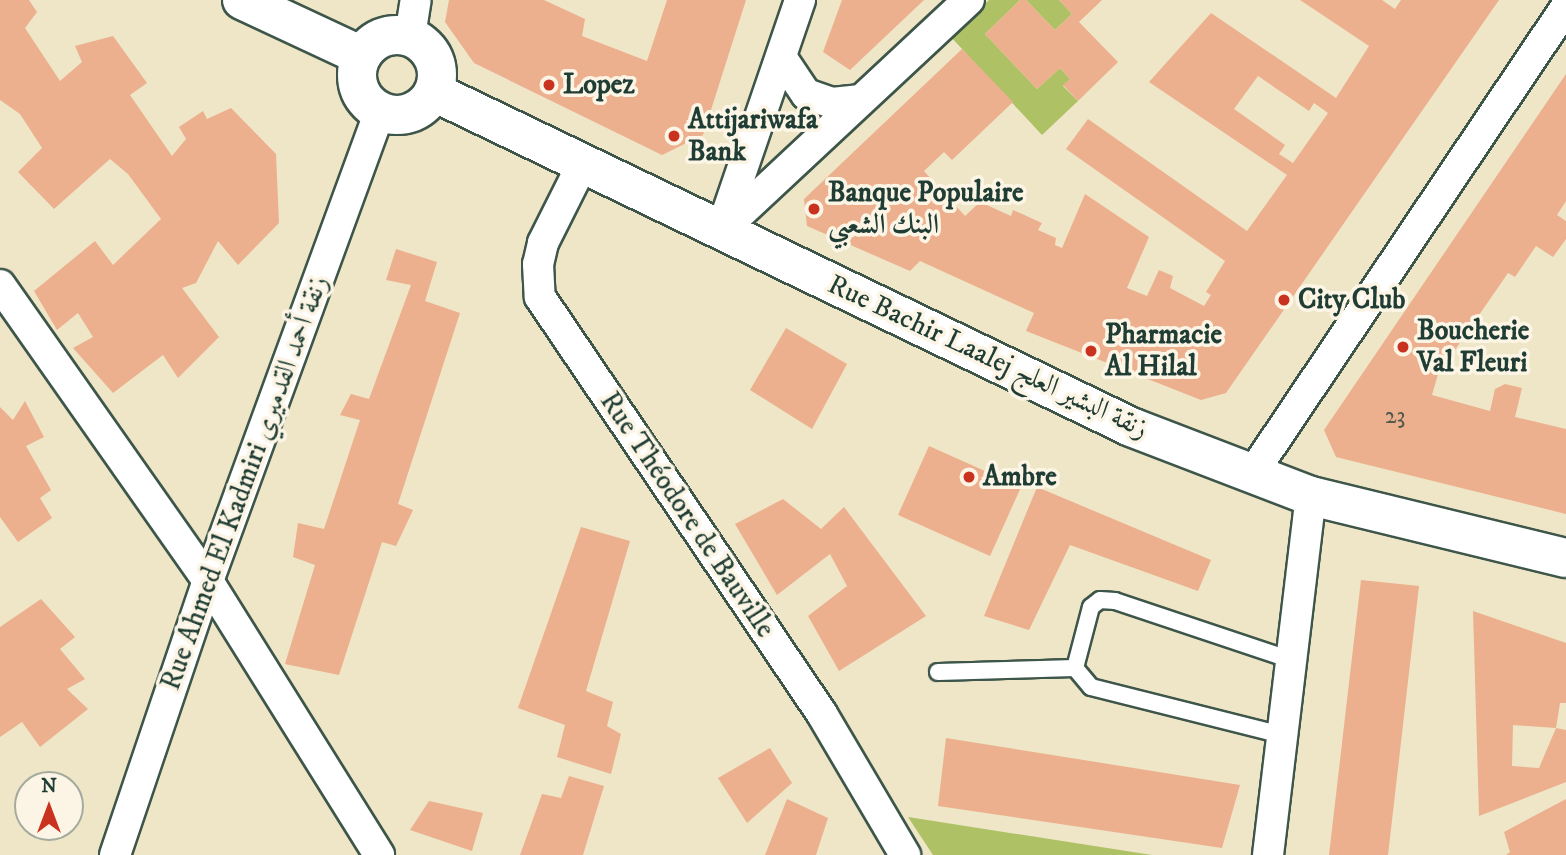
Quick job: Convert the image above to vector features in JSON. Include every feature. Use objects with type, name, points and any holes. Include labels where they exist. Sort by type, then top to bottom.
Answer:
[{"type":"street","points":[[242,0],[360,55]]},
{"type":"street","points":[[721,231],[800,0]]},
{"type":"street","points":[[721,231],[970,0]]},
{"type":"street","points":[[1252,474],[1566,7]]},
{"type":"street","points":[[413,18],[431,53],[437,79],[434,92],[416,110],[404,114],[380,112],[369,105],[357,84],[360,55],[413,18]]},
{"type":"street","points":[[780,57],[806,94],[832,103],[861,100]]},
{"type":"street","name":"Rue Bachir Laalej زنقة البشير العلج","points":[[434,92],[1131,427],[1311,496],[1566,558]]},
{"type":"street","name":"Rue Ahmed El Kadmiri زنقة أحمد القدميري","points":[[115,855],[208,581],[380,112]]},
{"type":"street","name":"Rue Théodore de Bauville","points":[[582,165],[543,243],[538,264],[540,297],[822,714],[905,855]]},
{"type":"street","points":[[0,285],[208,581],[376,854]]},
{"type":"street","points":[[1268,855],[1311,496]]},
{"type":"lane","points":[[1075,668],[1091,607],[1100,600],[1115,601],[1291,660]]},
{"type":"lane","points":[[938,672],[1075,668]]},
{"type":"lane","points":[[1075,668],[1091,687],[1282,735]]},
{"type":"green space","points":[[989,0],[1020,0],[985,34],[1037,89],[1060,68],[1070,79],[1063,86],[1078,101],[1042,135],[950,36]]},
{"type":"green space","points":[[1026,0],[1059,0],[1072,14],[1055,30]]},
{"type":"green space","points":[[908,817],[1152,855],[933,855]]},
{"type":"building","points":[[0,0],[29,0],[37,12],[25,28],[60,81],[82,62],[75,46],[113,36],[147,83],[130,95],[172,156],[186,139],[179,127],[203,111],[207,119],[231,108],[276,154],[279,223],[238,265],[218,241],[196,283],[182,288],[219,337],[178,378],[163,355],[113,393],[73,348],[93,337],[78,313],[57,330],[34,291],[95,241],[113,265],[161,219],[128,174],[110,159],[54,209],[18,172],[42,148],[20,114],[0,100]]},
{"type":"building","points":[[449,0],[544,0],[585,19],[582,36],[647,61],[667,0],[746,0],[703,135],[662,155],[474,63],[445,22]]},
{"type":"building","points":[[842,0],[924,0],[850,70],[823,52]]},
{"type":"building","points":[[1020,0],[1026,0],[1055,30],[1072,14],[1059,0],[1102,0],[1079,22],[1118,62],[1078,101],[1063,85],[1070,79],[1060,68],[1037,89],[985,34]]},
{"type":"building","points":[[1300,0],[1382,0],[1395,9],[1401,0],[1499,0],[1226,393],[1201,400],[1026,331],[1034,313],[920,261],[910,271],[807,226],[804,199],[962,49],[1013,102],[952,160],[944,152],[924,171],[965,216],[980,202],[1011,216],[1013,210],[1042,223],[1038,230],[1056,238],[1055,245],[1062,248],[1085,194],[1149,237],[1127,288],[1147,296],[1159,270],[1173,276],[1170,288],[1204,306],[1211,295],[1206,292],[1225,261],[1066,149],[1088,119],[1247,231],[1287,175],[1149,82],[1211,13],[1336,98],[1369,46]],"holes":[[[1258,76],[1309,111],[1314,103],[1328,113],[1293,163],[1279,154],[1285,145],[1234,109]]]},
{"type":"building","points":[[1566,74],[1566,201],[1557,215],[1566,221],[1566,239],[1553,257],[1536,246],[1515,277],[1508,273],[1448,360],[1443,357],[1432,395],[1490,411],[1495,389],[1505,384],[1522,388],[1515,417],[1566,429],[1566,514],[1336,457],[1324,430]]},
{"type":"building","points":[[396,249],[437,262],[425,301],[460,313],[398,504],[413,510],[396,546],[382,542],[339,675],[285,664],[315,565],[293,557],[298,523],[324,529],[360,420],[340,415],[351,394],[369,399],[411,285],[386,280]]},
{"type":"building","points":[[786,328],[847,364],[812,429],[750,390]]},
{"type":"building","points":[[25,401],[44,437],[26,446],[51,490],[40,498],[52,518],[18,542],[0,517],[0,407],[13,420]]},
{"type":"building","points":[[929,446],[1021,487],[990,556],[898,515]]},
{"type":"building","points":[[1037,487],[1211,560],[1198,591],[1070,545],[1029,630],[984,616]]},
{"type":"building","points":[[783,499],[821,529],[844,507],[926,616],[839,671],[808,616],[847,586],[830,554],[777,595],[735,524]]},
{"type":"building","points":[[581,527],[630,541],[586,691],[613,702],[607,726],[621,734],[611,774],[557,757],[565,725],[518,708]]},
{"type":"building","points":[[1361,580],[1419,586],[1388,855],[1329,855]]},
{"type":"building","points":[[41,599],[75,637],[60,649],[85,679],[67,689],[88,709],[40,747],[22,722],[0,737],[0,627]]},
{"type":"building","points":[[1473,611],[1566,643],[1566,703],[1560,703],[1556,728],[1566,730],[1566,782],[1479,816]],"holes":[[[1513,725],[1556,728],[1539,768],[1512,766]]]},
{"type":"building","points":[[946,738],[1240,785],[1222,848],[938,806]]},
{"type":"building","points":[[770,748],[792,783],[747,823],[718,778]]},
{"type":"building","points":[[569,776],[604,786],[583,855],[520,855],[542,794],[561,798]]},
{"type":"building","points":[[787,799],[828,818],[816,855],[765,855]]},
{"type":"building","points":[[1566,799],[1566,855],[1506,855],[1510,852],[1504,832]]},
{"type":"building","points":[[429,801],[483,813],[472,851],[410,830]]},
{"type":"place","name":"Lopez","points":[[549,85]]},
{"type":"place","name":"Attijariwafa Bank","points":[[674,136]]},
{"type":"place","name":"Banque Populaire البنك الشعبي","points":[[814,209]]},
{"type":"place","name":"City Club","points":[[1284,300]]},
{"type":"place","name":"Boucherie Val Fleuri","points":[[1403,347]]},
{"type":"place","name":"Pharmacie Al Hilal","points":[[1091,351]]},
{"type":"place","name":"Ambre","points":[[969,477]]}]
